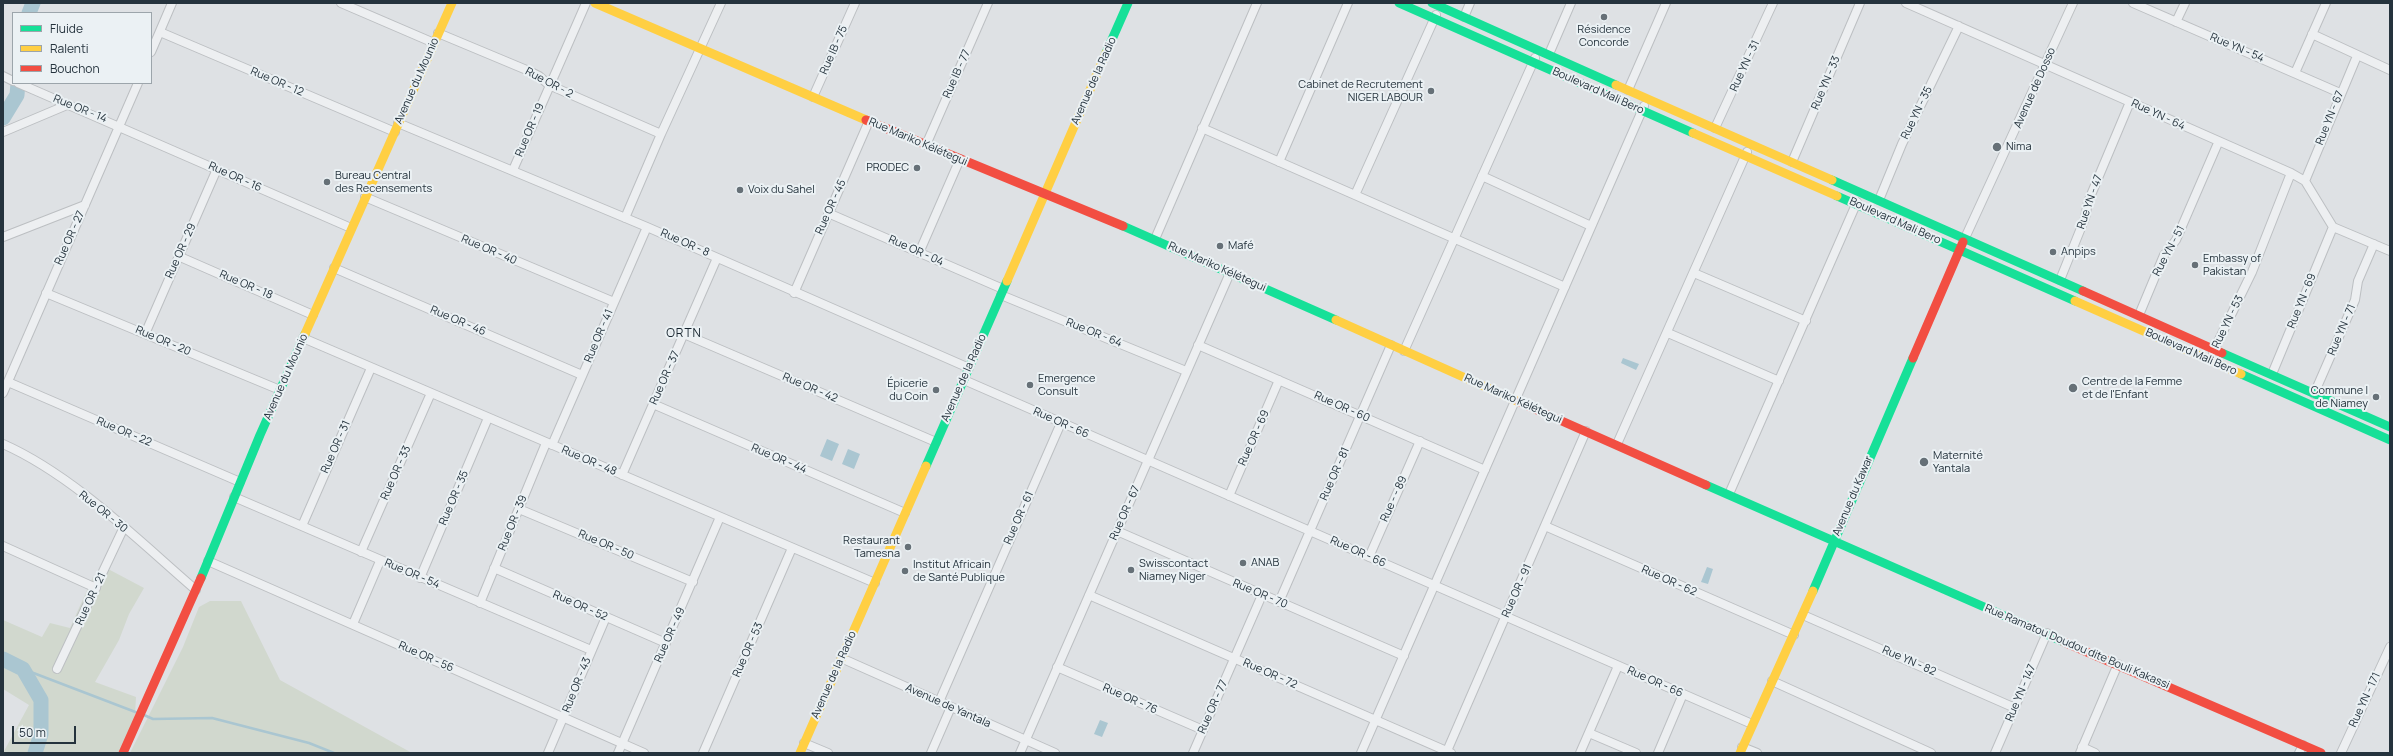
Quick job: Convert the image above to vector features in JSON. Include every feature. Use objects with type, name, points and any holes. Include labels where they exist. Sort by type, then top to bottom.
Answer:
[{"type":"street","points":[[152,50],[172,3]]},
{"type":"street","points":[[342,3],[434,43]]},
{"type":"street","name":"Avenue du Mounio","points":[[123,753],[196,590],[234,496],[313,314],[452,3]]},
{"type":"street","name":"Rue OR - 19","points":[[513,170],[586,3]]},
{"type":"street","name":"Rue Mariko Kélétegui","points":[[596,3],[813,98],[1155,239],[1404,351],[1729,494],[1833,542]]},
{"type":"street","points":[[626,218],[661,134],[721,3]]},
{"type":"street","name":"Rue IB - 75","points":[[813,98],[855,3]]},
{"type":"street","name":"Rue IB - 77","points":[[926,145],[988,3]]},
{"type":"street","name":"Avenue de la Radio","points":[[800,753],[1128,3]]},
{"type":"street","points":[[1155,239],[1257,3]]},
{"type":"street","points":[[1279,162],[1348,3]]},
{"type":"street","name":"Boulevard Mali Bero","points":[[1399,3],[1856,205],[1960,249],[2390,440]]},
{"type":"street","points":[[1464,17],[1470,3]]},
{"type":"street","points":[[1548,54],[1571,3]]},
{"type":"street","points":[[1628,90],[1666,3]]},
{"type":"street","name":"Rue YN - 31","points":[[1715,128],[1773,3]]},
{"type":"street","name":"Rue YN - 33","points":[[1792,162],[1860,3]]},
{"type":"street","name":"Rue YN - 64","points":[[1906,3],[2130,102],[2218,143],[2291,173],[2305,181],[2333,227]]},
{"type":"street","name":"Avenue de Dosso","points":[[1965,238],[2073,3]]},
{"type":"street","name":"Rue YN - 54","points":[[2133,3],[2340,93]]},
{"type":"street","points":[[2176,22],[2184,3]]},
{"type":"street","points":[[2295,73],[2326,3]]},
{"type":"street","points":[[1355,195],[1434,19],[1436,5]]},
{"type":"street","name":"Boulevard Mali Bero","points":[[1436,5],[2215,348],[2390,427]]},
{"type":"street","name":"Rue YN - 35","points":[[1879,200],[1902,144],[1959,26]]},
{"type":"street","name":"Rue OR - 12","points":[[160,32],[395,132]]},
{"type":"street","name":"Rue OR - 2","points":[[438,33],[534,74],[549,85],[661,134]]},
{"type":"street","points":[[2312,34],[2390,70]]},
{"type":"street","points":[[1404,351],[1539,50]]},
{"type":"street","name":"Rue YN - 67","points":[[2305,181],[2340,93],[2358,56]]},
{"type":"street","points":[[3,76],[12,80]]},
{"type":"street","name":"Rue OR - 14","points":[[20,84],[120,126]]},
{"type":"street","name":"Rue OR - 27","points":[[3,393],[138,84]]},
{"type":"street","points":[[1361,753],[1648,98]]},
{"type":"street","name":"Rue YN - 47","points":[[2060,280],[2085,218],[2088,202],[2130,102]]},
{"type":"street","points":[[3,132],[67,104]]},
{"type":"street","name":"Rue OR - 45","points":[[794,293],[869,121]]},
{"type":"street","name":"Rue OR - 8","points":[[398,123],[647,227],[794,293],[969,368]]},
{"type":"street","name":"Rue OR - 16","points":[[120,126],[351,228]]},
{"type":"street","points":[[1202,128],[1565,287]]},
{"type":"street","name":"Rue YN - 51","points":[[2139,315],[2164,255],[2176,240],[2218,143]]},
{"type":"street","points":[[1617,444],[1668,333],[1750,144]]},
{"type":"street","points":[[919,253],[960,159]]},
{"type":"street","name":"Rue OR - 29","points":[[145,334],[217,170]]},
{"type":"street","name":"Rue YN - 53","points":[[2210,360],[2252,272],[2291,173]]},
{"type":"street","points":[[1482,176],[1592,226]]},
{"type":"street","points":[[1729,494],[1861,193]]},
{"type":"street","name":"Rue OR - 40","points":[[365,197],[614,302]]},
{"type":"street","points":[[3,237],[85,205]]},
{"type":"street","name":"Rue OR - 04","points":[[828,213],[1002,292]]},
{"type":"street","name":"Rue OR - 41","points":[[549,444],[582,375],[647,227]]},
{"type":"street","points":[[2333,227],[2390,250]]},
{"type":"street","name":"Rue YN - 69","points":[[2272,374],[2333,227]]},
{"type":"street","name":"Avenue du Kawar","points":[[1741,750],[1803,615],[1833,542],[1965,238]]},
{"type":"street","name":"Rue YN - 71","points":[[2314,394],[2355,300],[2358,281],[2374,244]]},
{"type":"street","name":"Rue OR - 18","points":[[178,256],[313,314]]},
{"type":"street","name":"Rue OR - 37","points":[[622,475],[717,258]]},
{"type":"street","name":"Rue OR - 46","points":[[334,268],[582,375]]},
{"type":"street","name":"Rue OR - 67","points":[[1020,753],[1230,273]]},
{"type":"street","points":[[1694,273],[1806,321]]},
{"type":"street","name":"Rue OR - 64","points":[[1002,292],[1186,371]]},
{"type":"street","name":"Rue OR - 20","points":[[46,293],[280,390]]},
{"type":"street","points":[[1668,333],[1779,381]]},
{"type":"street","name":"Rue OR - 42","points":[[684,334],[936,442]]},
{"type":"street","name":"Rue OR - 48","points":[[303,338],[875,583]]},
{"type":"street","name":"Rue OR - 60","points":[[1198,345],[1485,470]]},
{"type":"street","name":"Rue OR - 81","points":[[1279,602],[1391,345]]},
{"type":"street","name":"Rue OR - 31","points":[[302,526],[371,368]]},
{"type":"street","name":"Rue OR - 66","points":[[964,380],[1752,724]]},
{"type":"street","name":"Rue OR - 69","points":[[1229,496],[1279,380]]},
{"type":"street","name":"Rue OR - 22","points":[[8,382],[240,482]]},
{"type":"street","name":"Rue OR - 33","points":[[361,552],[431,393]]},
{"type":"street","name":"Rue OR - 44","points":[[653,404],[905,513]]},
{"type":"street","name":"Rue OR - 35","points":[[420,578],[488,418]]},
{"type":"street","name":"Rue OR - 61","points":[[939,702],[1061,423]]},
{"type":"street","name":"Rue OR - 91","points":[[1449,752],[1505,617],[1586,431]]},
{"type":"street","name":"Rue - - 89","points":[[1369,557],[1420,441]]},
{"type":"street","name":"Rue OR - 30","points":[[3,444],[48,468],[124,527],[196,590]]},
{"type":"street","name":"Rue OR - 39","points":[[480,603],[519,509],[549,444]]},
{"type":"street","name":"Rue OR - 54","points":[[234,496],[380,561],[591,650]]},
{"type":"street","name":"Rue OR - 50","points":[[519,509],[693,582]]},
{"type":"street","name":"Rue OR - 49","points":[[618,753],[720,517]]},
{"type":"street","name":"Rue OR - 62","points":[[1545,526],[1794,635]]},
{"type":"street","name":"Rue OR - 21","points":[[57,669],[124,527]]},
{"type":"street","name":"Rue OR - 70","points":[[1117,531],[1404,656]]},
{"type":"street","name":"Rue Ramatou Doudou dite Bouli Kakassi","points":[[1833,542],[2118,664],[2301,749],[2321,753]]},
{"type":"street","points":[[3,546],[96,588]]},
{"type":"street","name":"Rue OR - 53","points":[[703,753],[792,548]]},
{"type":"street","name":"Rue OR - 56","points":[[208,561],[644,753]]},
{"type":"street","points":[[352,624],[380,561]]},
{"type":"street","name":"Rue OR - 52","points":[[494,568],[666,643]]},
{"type":"street","name":"Rue OR - 72","points":[[1089,595],[1449,752]]},
{"type":"street","name":"Rue OR - 77","points":[[1193,753],[1262,595]]},
{"type":"street","name":"Rue YN - 82","points":[[1803,615],[2015,708]]},
{"type":"street","name":"Rue OR - 43","points":[[548,753],[606,617]]},
{"type":"street","name":"Rue YN - 147","points":[[1995,753],[2047,633]]},
{"type":"street","name":"Rue YN - 171","points":[[2341,753],[2390,647]]},
{"type":"street","name":"Avenue de Yantala","points":[[841,658],[1055,753]]},
{"type":"street","points":[[2095,753],[2081,750],[2118,664]]},
{"type":"street","points":[[1580,753],[1618,666]]},
{"type":"street","name":"Rue OR - 76","points":[[1057,667],[1203,730]]},
{"type":"street","points":[[1772,681],[1931,753]]},
{"type":"street","points":[[1658,753],[1683,694]]},
{"type":"street","points":[[930,753],[951,707]]},
{"type":"street","points":[[1589,732],[1636,753]]},
{"type":"street","points":[[804,743],[828,753]]},
{"type":"street","points":[[1741,750],[1757,753]]},
{"type":"shaded area","points":[[110,570],[144,588],[129,614],[119,640],[95,682],[136,697],[134,731],[119,753],[3,753],[29,705],[3,689],[3,620],[42,637],[50,623],[70,628],[93,577]]},
{"type":"shaded area","points":[[210,601],[241,601],[280,680],[412,753],[130,753],[183,647],[199,607]]},
{"type":"water","points":[[1623,358],[1639,364],[1636,370],[1621,363]]},
{"type":"water","points":[[827,439],[839,444],[832,461],[820,456]]},
{"type":"water","points":[[848,449],[860,454],[854,469],[842,464]]},
{"type":"water","points":[[1707,567],[1713,569],[1708,584],[1701,582]]},
{"type":"water","points":[[1100,720],[1108,723],[1102,737],[1094,734]]},
{"type":"waterway","points":[[29,12],[33,3]]},
{"type":"waterway","points":[[3,118],[17,95],[18,84]]},
{"type":"waterway","points":[[3,659],[23,669],[41,700],[41,734],[35,753]]},
{"type":"waterway","points":[[23,669],[138,713]]},
{"type":"waterway","points":[[144,715],[153,719],[212,718],[309,743],[334,753]]},
{"type":"traffic: fast","points":[[1106,53],[1128,3]]},
{"type":"traffic: fast","points":[[1399,3],[1693,133]]},
{"type":"traffic: fast","points":[[1432,3],[1616,85]]},
{"type":"traffic: fast","points":[[1832,180],[2083,291]]},
{"type":"traffic: fast","points":[[1837,196],[2075,301]]},
{"type":"traffic: fast","points":[[1123,226],[1336,320]]},
{"type":"traffic: fast","points":[[926,466],[1007,281]]},
{"type":"traffic: fast","points":[[201,578],[260,435],[305,334]]},
{"type":"traffic: fast","points":[[2222,353],[2390,427]]},
{"type":"traffic: fast","points":[[1813,591],[1913,358]]},
{"type":"traffic: fast","points":[[2241,374],[2390,440]]},
{"type":"traffic: fast","points":[[1706,485],[2064,642]]},
{"type":"traffic: slow","points":[[305,334],[452,3]]},
{"type":"traffic: slow","points":[[595,3],[866,120]]},
{"type":"traffic: slow","points":[[1007,281],[1106,53]]},
{"type":"traffic: slow","points":[[1616,85],[1832,180]]},
{"type":"traffic: slow","points":[[1693,133],[1837,196]]},
{"type":"traffic: slow","points":[[2075,301],[2241,374]]},
{"type":"traffic: slow","points":[[1336,320],[1519,402]]},
{"type":"traffic: slow","points":[[800,753],[926,466]]},
{"type":"traffic: slow","points":[[1740,753],[1813,591]]},
{"type":"traffic: jam","points":[[866,120],[1123,226]]},
{"type":"traffic: jam","points":[[1913,358],[1963,242]]},
{"type":"traffic: jam","points":[[2083,291],[2222,353]]},
{"type":"traffic: jam","points":[[1519,402],[1706,485]]},
{"type":"traffic: jam","points":[[123,753],[201,578]]},
{"type":"traffic: jam","points":[[2064,642],[2321,753]]},
{"type":"place","name":"Résidence Concorde","points":[[1604,17]]},
{"type":"place","name":"Cabinet de Recrutement NIGER LABOUR","points":[[1431,91]]},
{"type":"place","name":"Nima","points":[[1997,147]]},
{"type":"place","name":"PRODEC","points":[[917,168]]},
{"type":"place","name":"Bureau Central des Recensements","points":[[327,182]]},
{"type":"place","name":"Voix du Sahel","points":[[740,190]]},
{"type":"place","name":"Mafé","points":[[1220,246]]},
{"type":"place","name":"Anpips","points":[[2053,252]]},
{"type":"place","name":"Embassy of Pakistan","points":[[2195,265]]},
{"type":"place","name":"Emergence Consult","points":[[1030,385]]},
{"type":"place","name":"Centre de la Femme et de l'Enfant","points":[[2073,388]]},
{"type":"place","name":"Épicerie du Coin","points":[[936,390]]},
{"type":"place","name":"Commune I de Niamey","points":[[2376,397]]},
{"type":"place","name":"Maternité Yantala","points":[[1924,462]]},
{"type":"place","name":"Restaurant Tamesna","points":[[908,547]]},
{"type":"place","name":"ANAB","points":[[1243,563]]},
{"type":"place","name":"Swisscontact Niamey Niger","points":[[1131,570]]},
{"type":"place","name":"Institut Africain de Santé Publique","points":[[905,571]]},
{"type":"district","name":"ORTN","points":[[684,334]]}]
